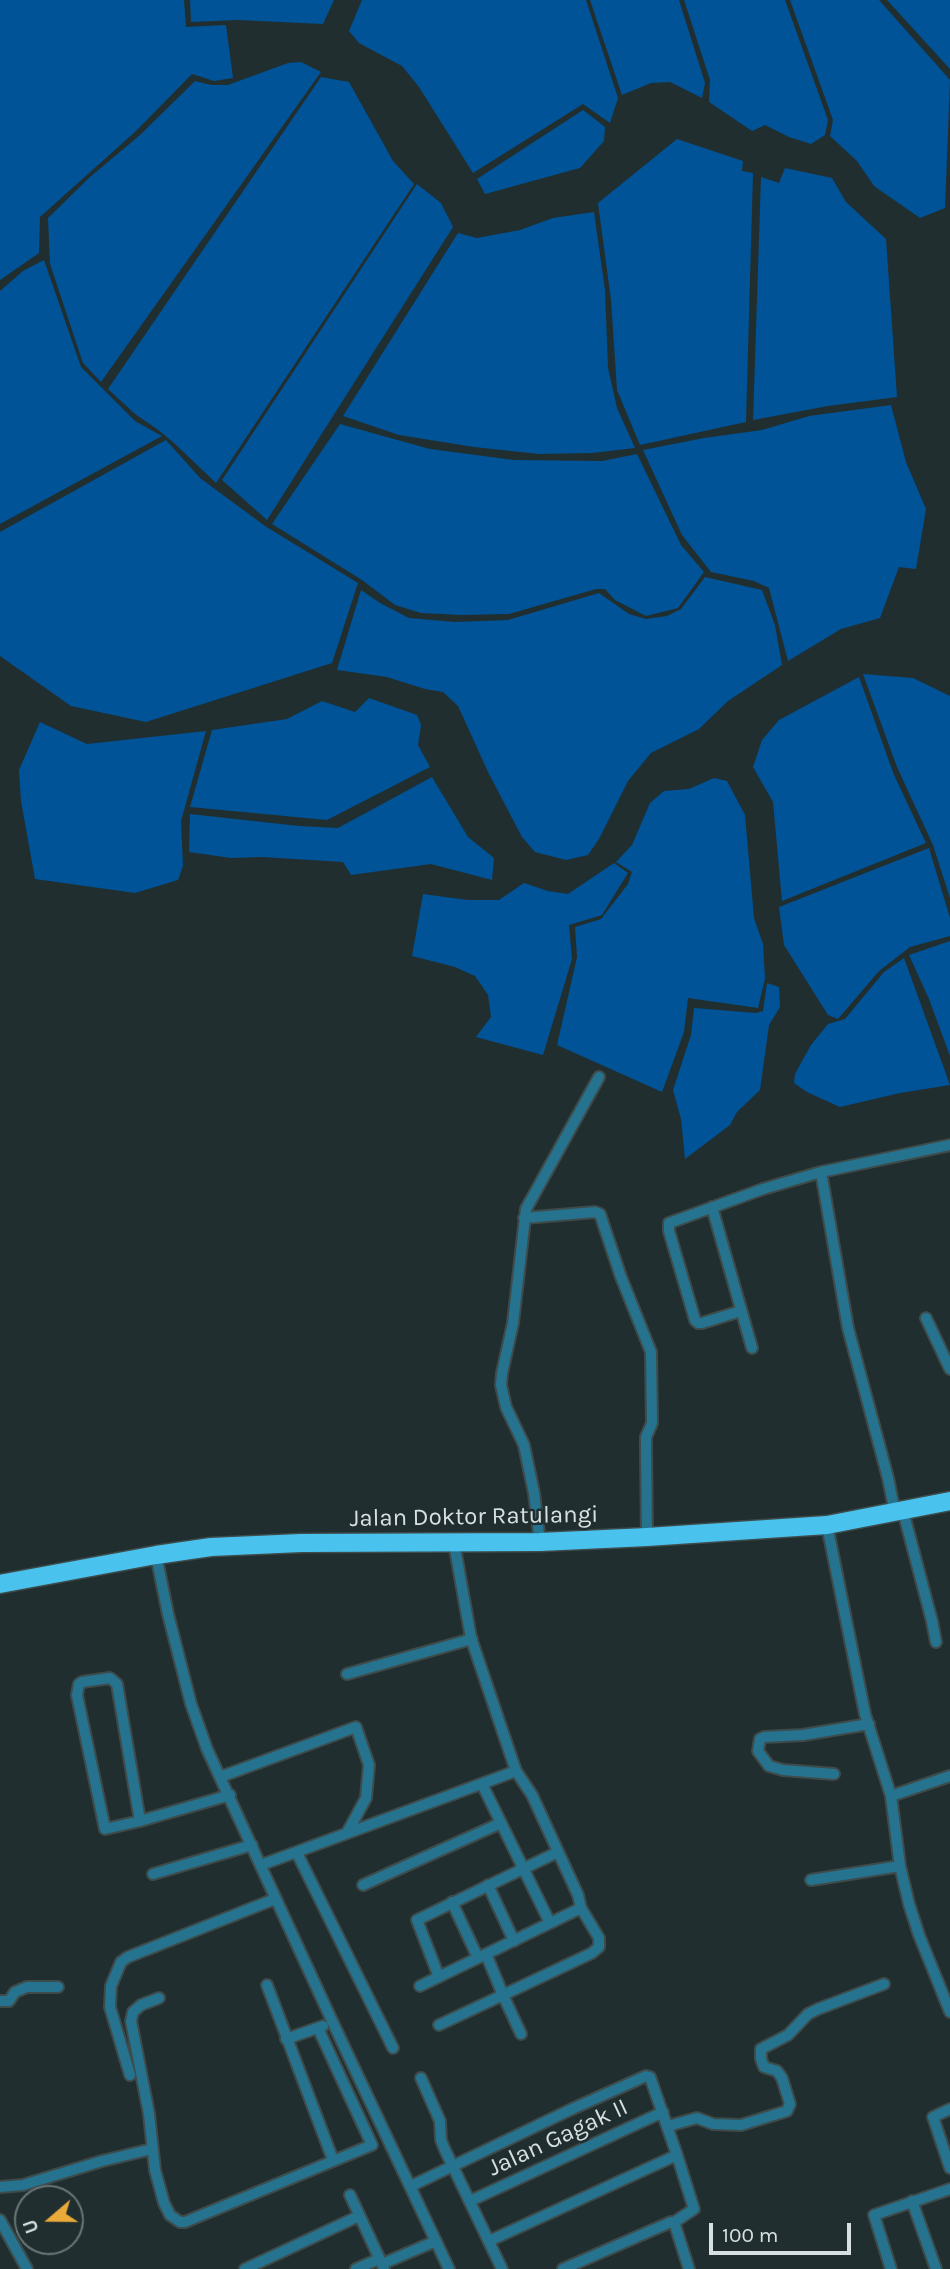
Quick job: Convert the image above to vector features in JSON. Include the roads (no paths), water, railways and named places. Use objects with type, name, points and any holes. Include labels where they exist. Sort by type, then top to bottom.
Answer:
[{"type":"highway","name":"Jalan Doktor Ratulangi","points":[[0,1584],[211,1547],[301,1543],[540,1542],[647,1537],[827,1525],[950,1501]]},
{"type":"street","points":[[540,1542],[524,1445],[506,1407],[501,1385],[513,1322],[526,1209],[599,1077]]},
{"type":"street","points":[[741,1311],[698,1323],[693,1316],[669,1223],[821,1172],[950,1145]]},
{"type":"street","points":[[821,1172],[848,1328],[936,1642]]},
{"type":"street","points":[[712,1207],[752,1348]]},
{"type":"street","points":[[524,1218],[595,1212],[600,1214],[621,1277],[651,1352],[652,1423],[646,1437],[647,1537]]},
{"type":"street","points":[[926,1318],[950,1369]]},
{"type":"street","points":[[827,1525],[869,1724],[891,1796],[900,1866],[919,1935],[950,2012]]},
{"type":"street","points":[[439,2025],[592,1953],[598,1947],[599,1938],[581,1908],[578,1895],[532,1795],[516,1771],[472,1639],[454,1543]]},
{"type":"street","points":[[156,1555],[191,1704],[207,1749],[449,2269]]},
{"type":"street","points":[[347,1674],[472,1639]]},
{"type":"street","points":[[140,1821],[117,1684],[110,1678],[82,1682],[77,1695],[103,1827],[107,1830],[140,1821],[230,1796]]},
{"type":"street","points":[[834,1774],[783,1770],[769,1766],[758,1751],[760,1740],[764,1737],[803,1735],[869,1724]]},
{"type":"street","points":[[220,1777],[356,1727],[369,1765],[366,1798],[347,1833]]},
{"type":"street","points":[[261,1865],[516,1771]]},
{"type":"street","points":[[891,1796],[950,1776]]},
{"type":"street","points":[[482,1784],[550,1923]]},
{"type":"street","points":[[363,1885],[501,1823]]},
{"type":"street","points":[[153,1874],[252,1846]]},
{"type":"street","points":[[439,1977],[416,1920],[558,1852]]},
{"type":"street","points":[[297,1853],[393,2048]]},
{"type":"street","points":[[811,1880],[900,1866]]},
{"type":"street","points":[[488,1885],[514,1941]]},
{"type":"street","points":[[130,2075],[110,2007],[111,1986],[121,1962],[128,1956],[275,1899]]},
{"type":"street","points":[[452,1902],[503,1995],[520,2034]]},
{"type":"street","points":[[420,1986],[581,1908]]},
{"type":"street","points":[[668,2126],[696,2119],[713,2124],[741,2125],[787,2111],[790,2104],[782,2078],[777,2071],[764,2067],[761,2049],[788,2035],[808,2014],[884,1984]]},
{"type":"street","points":[[267,1985],[333,2160]]},
{"type":"street","points":[[0,2000],[9,2001],[15,1992],[27,1987],[58,1987]]},
{"type":"street","points":[[159,1998],[141,2005],[133,2012],[131,2021],[149,2114],[152,2149],[164,2203],[170,2215],[180,2222],[387,2138]]},
{"type":"street","points":[[286,2039],[333,2023]]},
{"type":"street","points":[[318,2028],[372,2145]]},
{"type":"street","points":[[411,2186],[572,2109],[646,2076],[651,2078],[694,2209],[673,2222],[667,2222],[563,2269]]},
{"type":"street","points":[[421,2078],[440,2121],[441,2140],[452,2166],[502,2269]]},
{"type":"street","points":[[950,2109],[933,2117],[950,2168]]},
{"type":"street","name":"Jalan Gagak II","points":[[470,2202],[663,2112]]},
{"type":"street","points":[[0,2187],[23,2185],[152,2149]]},
{"type":"street","points":[[489,2241],[677,2155]]},
{"type":"street","points":[[891,2269],[874,2216],[950,2189]]},
{"type":"street","points":[[351,2195],[382,2264]]},
{"type":"street","points":[[912,2201],[936,2269]]},
{"type":"street","points":[[246,2269],[359,2216]]},
{"type":"street","points":[[0,2220],[27,2269]]},
{"type":"street","points":[[673,2222],[689,2269]]},
{"type":"street","points":[[356,2269],[382,2264],[436,2241]]},
{"type":"water","points":[[0,0],[184,0],[186,27],[226,25],[233,78],[214,81],[192,74],[136,131],[40,217],[39,253],[0,280]]},
{"type":"water","points":[[190,0],[334,0],[323,24],[237,20],[191,22]]},
{"type":"water","points":[[362,0],[586,0],[618,98],[610,123],[583,104],[473,173],[419,87],[402,66],[359,43],[349,31]]},
{"type":"water","points":[[590,0],[679,0],[705,83],[702,98],[670,82],[651,83],[622,95]]},
{"type":"water","points":[[684,0],[785,0],[828,120],[825,135],[811,144],[765,125],[752,131],[709,102],[710,80]]},
{"type":"water","points":[[790,0],[879,0],[950,80],[945,208],[920,218],[874,186],[857,161],[830,136],[833,120]]},
{"type":"water","points":[[887,0],[950,0],[950,69]]},
{"type":"water","points":[[301,62],[321,72],[101,382],[83,363],[50,264],[48,218],[195,81],[228,85],[288,63]]},
{"type":"water","points":[[321,77],[349,82],[393,161],[414,184],[216,483],[174,443],[135,414],[108,389]]},
{"type":"water","points":[[583,110],[605,127],[604,141],[580,168],[485,194],[477,179]]},
{"type":"water","points":[[677,139],[743,161],[742,171],[753,173],[746,422],[640,445],[617,390],[611,300],[598,203]]},
{"type":"water","points":[[785,168],[832,178],[846,202],[886,239],[897,397],[753,420],[761,177],[779,183]]},
{"type":"water","points":[[417,184],[441,203],[453,227],[267,520],[222,480]]},
{"type":"water","points":[[594,212],[605,290],[608,368],[617,408],[635,448],[592,453],[539,454],[474,447],[399,435],[343,416],[458,233],[477,238],[520,230],[553,218]]},
{"type":"water","points":[[44,260],[81,367],[135,421],[162,436],[0,524],[0,291],[23,271]]},
{"type":"water","points":[[891,405],[906,462],[926,509],[916,569],[899,567],[880,618],[841,629],[788,661],[769,588],[754,581],[711,572],[682,535],[643,450],[762,430],[809,416]]},
{"type":"water","points":[[340,424],[430,449],[514,460],[602,461],[637,454],[681,545],[704,572],[678,608],[646,616],[615,600],[605,589],[596,589],[509,614],[421,613],[395,605],[362,580],[272,524]]},
{"type":"water","points":[[166,440],[200,478],[265,526],[358,583],[332,663],[146,722],[71,706],[0,656],[0,532]]},
{"type":"water","points":[[705,577],[762,590],[775,625],[782,665],[728,701],[699,729],[651,753],[628,781],[588,855],[566,860],[535,852],[522,837],[458,706],[443,692],[387,677],[337,670],[361,590],[409,618],[455,622],[508,620],[599,593],[629,614],[646,619],[667,616],[681,609]]},
{"type":"water","points":[[863,674],[913,678],[950,696],[950,898],[933,845],[897,767]]},
{"type":"water","points":[[859,677],[894,775],[926,843],[782,901],[773,802],[753,767],[762,740],[779,720]]},
{"type":"water","points":[[369,698],[417,715],[421,725],[418,745],[430,767],[327,820],[190,807],[212,730],[287,719],[322,701],[355,712]]},
{"type":"water","points":[[40,722],[87,744],[206,731],[181,821],[183,866],[178,880],[135,893],[35,879],[21,801],[19,770]]},
{"type":"water","points":[[432,777],[468,837],[494,858],[492,880],[431,864],[351,875],[343,862],[262,857],[231,858],[189,852],[190,814],[338,828]]},
{"type":"water","points":[[714,778],[727,781],[745,815],[754,918],[763,944],[765,979],[758,1008],[688,998],[684,1032],[662,1092],[557,1045],[577,957],[575,927],[601,919],[628,884],[632,872],[616,862],[632,845],[650,803],[664,791],[689,789]]},
{"type":"water","points":[[929,848],[950,918],[950,936],[910,947],[879,971],[838,1019],[828,1015],[784,945],[779,907]]},
{"type":"water","points":[[614,863],[628,873],[602,915],[569,925],[572,959],[543,1055],[476,1037],[491,1017],[488,995],[475,976],[455,967],[412,956],[423,894],[468,900],[499,900],[524,883],[568,894]]},
{"type":"water","points":[[950,941],[950,1056],[909,955]]},
{"type":"water","points":[[904,958],[950,1085],[840,1107],[794,1083],[795,1074],[811,1045],[828,1024],[845,1019],[884,972]]},
{"type":"water","points":[[767,983],[779,987],[780,1007],[769,1025],[760,1090],[737,1112],[730,1125],[685,1159],[681,1119],[673,1090],[691,1035],[694,1008],[756,1013],[763,1011]]}]
